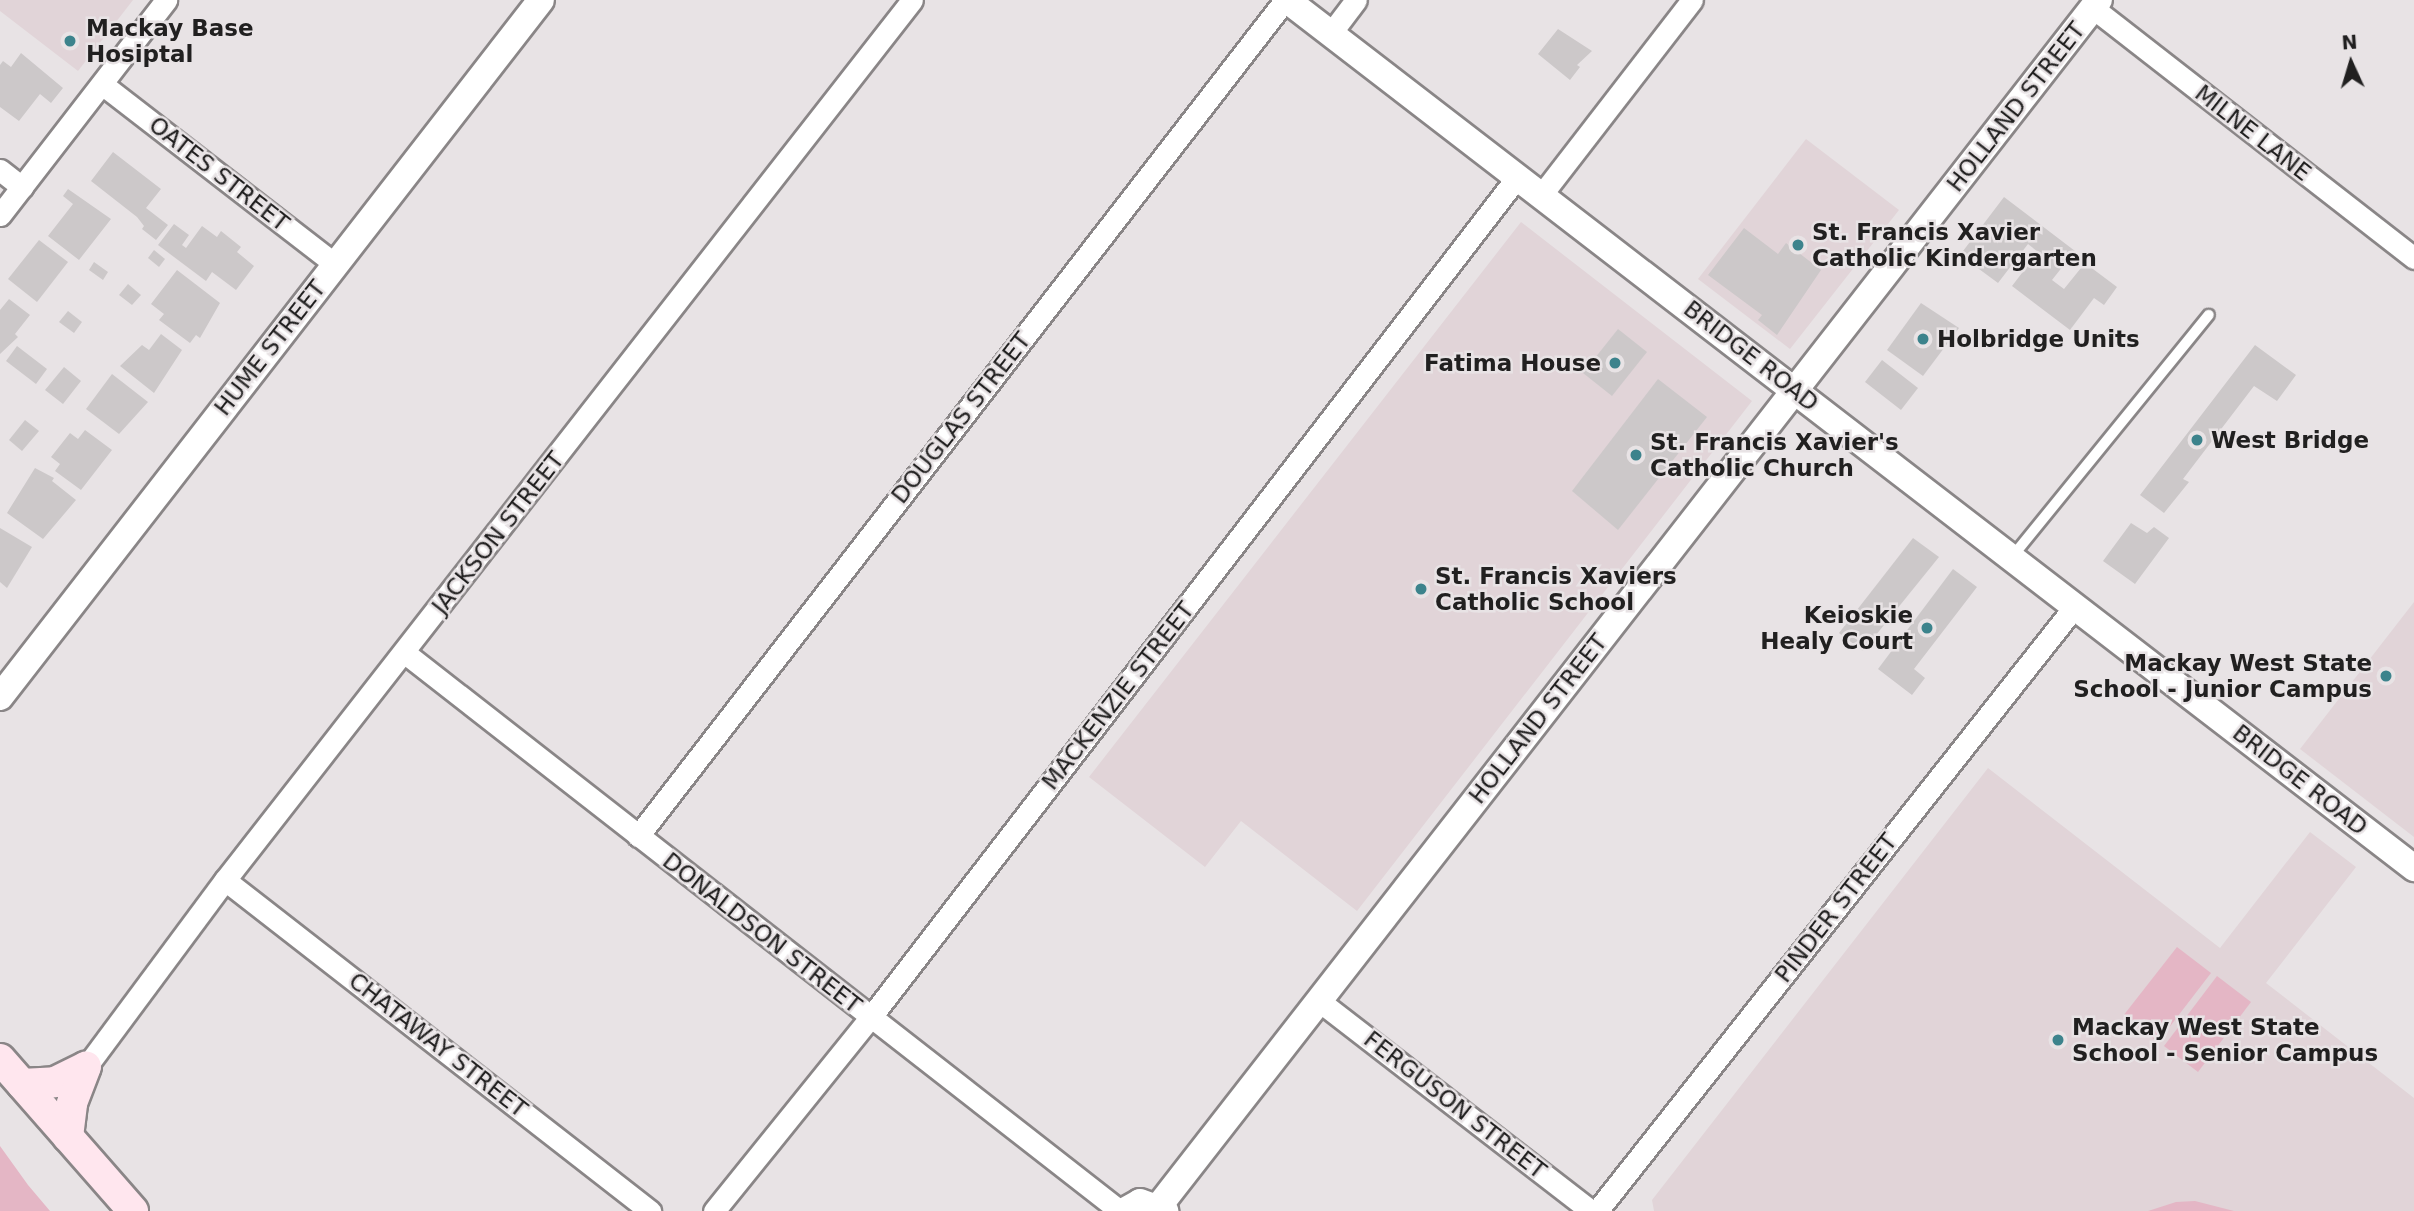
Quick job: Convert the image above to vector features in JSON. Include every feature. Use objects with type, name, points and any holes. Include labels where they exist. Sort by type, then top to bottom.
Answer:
[{"type":"main road","points":[[0,1059],[133,1211]]},
{"type":"main road","points":[[22,1084],[55,1082],[86,1067]]},
{"type":"main road","points":[[68,1137],[72,1103],[86,1067]]},
{"type":"street","points":[[0,215],[166,0]]},
{"type":"street","name":"HUME STREET","points":[[0,696],[541,0]]},
{"type":"street","name":"JACKSON STREET","points":[[86,1067],[225,880],[405,653],[912,0]]},
{"type":"street","name":"BRIDGE ROAD","points":[[1286,0],[1542,194],[2414,868]]},
{"type":"street","name":"DOUGLAS STREET","points":[[638,836],[1286,0]]},
{"type":"street","points":[[1331,33],[1356,0]]},
{"type":"street","points":[[1542,194],[1692,0]]},
{"type":"street","name":"MILNE LANE","points":[[2096,4],[2414,258]]},
{"type":"street","name":"HOLLAND STREET","points":[[1162,1209],[1318,1000],[2096,4]]},
{"type":"street","name":"OATES STREET","points":[[102,84],[335,264]]},
{"type":"street","points":[[0,170],[22,187]]},
{"type":"street","name":"MACKENZIE STREET","points":[[714,1211],[870,1018],[1518,176]]},
{"type":"street","name":"PINDER STREET","points":[[1597,1211],[2075,606]]},
{"type":"street","name":"DONALDSON STREET","points":[[405,653],[870,1018],[1122,1211]]},
{"type":"street","name":"CHATAWAY STREET","points":[[225,880],[650,1211]]},
{"type":"street","name":"FERGUSON STREET","points":[[1318,1000],[1591,1211]]},
{"type":"street","points":[[1122,1211],[1140,1202],[1162,1209]]},
{"type":"lane","points":[[2012,557],[2209,316]]},
{"type":"shaded area","name":"Mackay Base Hosiptal","points":[[0,0],[133,0],[78,71],[0,11]]},
{"type":"shaded area","name":"St. Francis Xavier Catholic Kindergarten","points":[[1806,139],[1899,210],[1790,349],[1698,279]]},
{"type":"shaded area","name":"St. Francis Xaviers Catholic School","points":[[1521,222],[1752,401],[1357,911],[1241,821],[1205,867],[1089,777]]},
{"type":"shaded area","name":"Mackay West State School - Junior Campus","points":[[2414,602],[2414,837],[2300,749]]},
{"type":"shaded area","name":"Mackay West State School - Senior Campus","points":[[1988,768],[2220,948],[2310,832],[2356,867],[2266,983],[2414,1098],[2414,1211],[1654,1211],[1652,1200]]},
{"type":"shaded area","points":[[2177,947],[2211,973],[2158,1042],[2123,1016]]},
{"type":"shaded area","points":[[2217,976],[2251,1002],[2198,1072],[2164,1046]]},
{"type":"shaded area","points":[[0,1146],[28,1185],[50,1211],[0,1211]]},
{"type":"shaded area","points":[[2195,1201],[2234,1211],[2148,1211],[2176,1202]]},
{"type":"building","points":[[1558,29],[1592,51],[1577,65],[1580,67],[1570,80],[1538,54]]},
{"type":"building","points":[[21,53],[63,88],[51,103],[40,94],[19,121],[0,107],[0,65],[3,61],[11,67]]},
{"type":"building","points":[[113,152],[161,189],[146,208],[168,225],[156,240],[142,229],[144,226],[137,217],[91,181]]},
{"type":"building","points":[[68,189],[111,219],[79,260],[48,236],[73,204],[63,196]]},
{"type":"building","points":[[2004,197],[2075,251],[2052,280],[2064,289],[2085,263],[2117,287],[2104,305],[2094,298],[2070,330],[2012,286],[2038,252],[2028,244],[1998,283],[1960,255]]},
{"type":"building","points":[[174,224],[189,235],[182,245],[186,248],[202,226],[217,237],[221,231],[241,247],[237,252],[254,266],[236,290],[212,272],[206,281],[158,245]]},
{"type":"building","points":[[1744,228],[1778,254],[1786,243],[1821,270],[1777,335],[1758,320],[1762,315],[1708,275]]},
{"type":"building","points":[[39,240],[68,262],[37,302],[8,279]]},
{"type":"building","points":[[154,250],[165,259],[159,267],[148,258]]},
{"type":"building","points":[[94,262],[108,272],[103,280],[89,270]]},
{"type":"building","points":[[177,270],[220,303],[200,338],[196,335],[190,343],[159,320],[164,314],[151,304]]},
{"type":"building","points":[[128,284],[141,295],[132,305],[119,295]]},
{"type":"building","points":[[9,299],[30,315],[15,334],[18,337],[0,354],[0,310]]},
{"type":"building","name":"Holbridge Units","points":[[1921,303],[1959,328],[1923,376],[1887,350]]},
{"type":"building","points":[[68,311],[82,322],[74,333],[59,322]]},
{"type":"building","name":"Fatima House","points":[[1618,329],[1647,352],[1612,396],[1583,373]]},
{"type":"building","points":[[161,334],[182,350],[154,393],[120,366],[142,345],[149,350]]},
{"type":"building","name":"West Bridge","points":[[2255,345],[2296,375],[2277,401],[2254,386],[2183,479],[2189,482],[2164,513],[2140,495]]},
{"type":"building","points":[[17,346],[47,369],[36,384],[6,361]]},
{"type":"building","points":[[1882,360],[1918,388],[1901,410],[1865,382]]},
{"type":"building","points":[[64,367],[81,381],[63,404],[45,390]]},
{"type":"building","points":[[112,374],[148,402],[119,434],[86,409]]},
{"type":"building","points":[[1658,379],[1707,417],[1618,530],[1572,491]]},
{"type":"building","points":[[25,420],[39,431],[22,451],[9,440]]},
{"type":"building","points":[[85,430],[112,450],[81,490],[55,471],[60,464],[51,457],[70,433],[78,439]]},
{"type":"building","points":[[35,468],[54,478],[52,481],[76,500],[43,539],[7,513]]},
{"type":"building","points":[[2131,523],[2147,533],[2154,527],[2169,538],[2135,584],[2103,561]]},
{"type":"building","points":[[0,528],[32,547],[7,588],[0,582]]},
{"type":"building","points":[[1913,538],[1939,557],[1863,651],[1839,633]]},
{"type":"building","name":"Keioskie Healy Court","points":[[1953,569],[1977,587],[1914,669],[1925,678],[1912,695],[1878,669]]},
{"type":"place","name":"Mackay Base Hosiptal","points":[[70,41]]},
{"type":"place","name":"St. Francis Xavier Catholic Kindergarten","points":[[1798,245]]},
{"type":"place","name":"Holbridge Units","points":[[1923,339]]},
{"type":"place","name":"Fatima House","points":[[1615,363]]},
{"type":"place","name":"West Bridge","points":[[2197,440]]},
{"type":"place","name":"St. Francis Xavier's Catholic Church","points":[[1636,455]]},
{"type":"place","name":"St. Francis Xaviers Catholic School","points":[[1421,589]]},
{"type":"place","name":"Keioskie Healy Court","points":[[1927,628]]},
{"type":"place","name":"Mackay West State School - Junior Campus","points":[[2386,676]]},
{"type":"place","name":"Mackay West State School - Senior Campus","points":[[2058,1040]]}]
